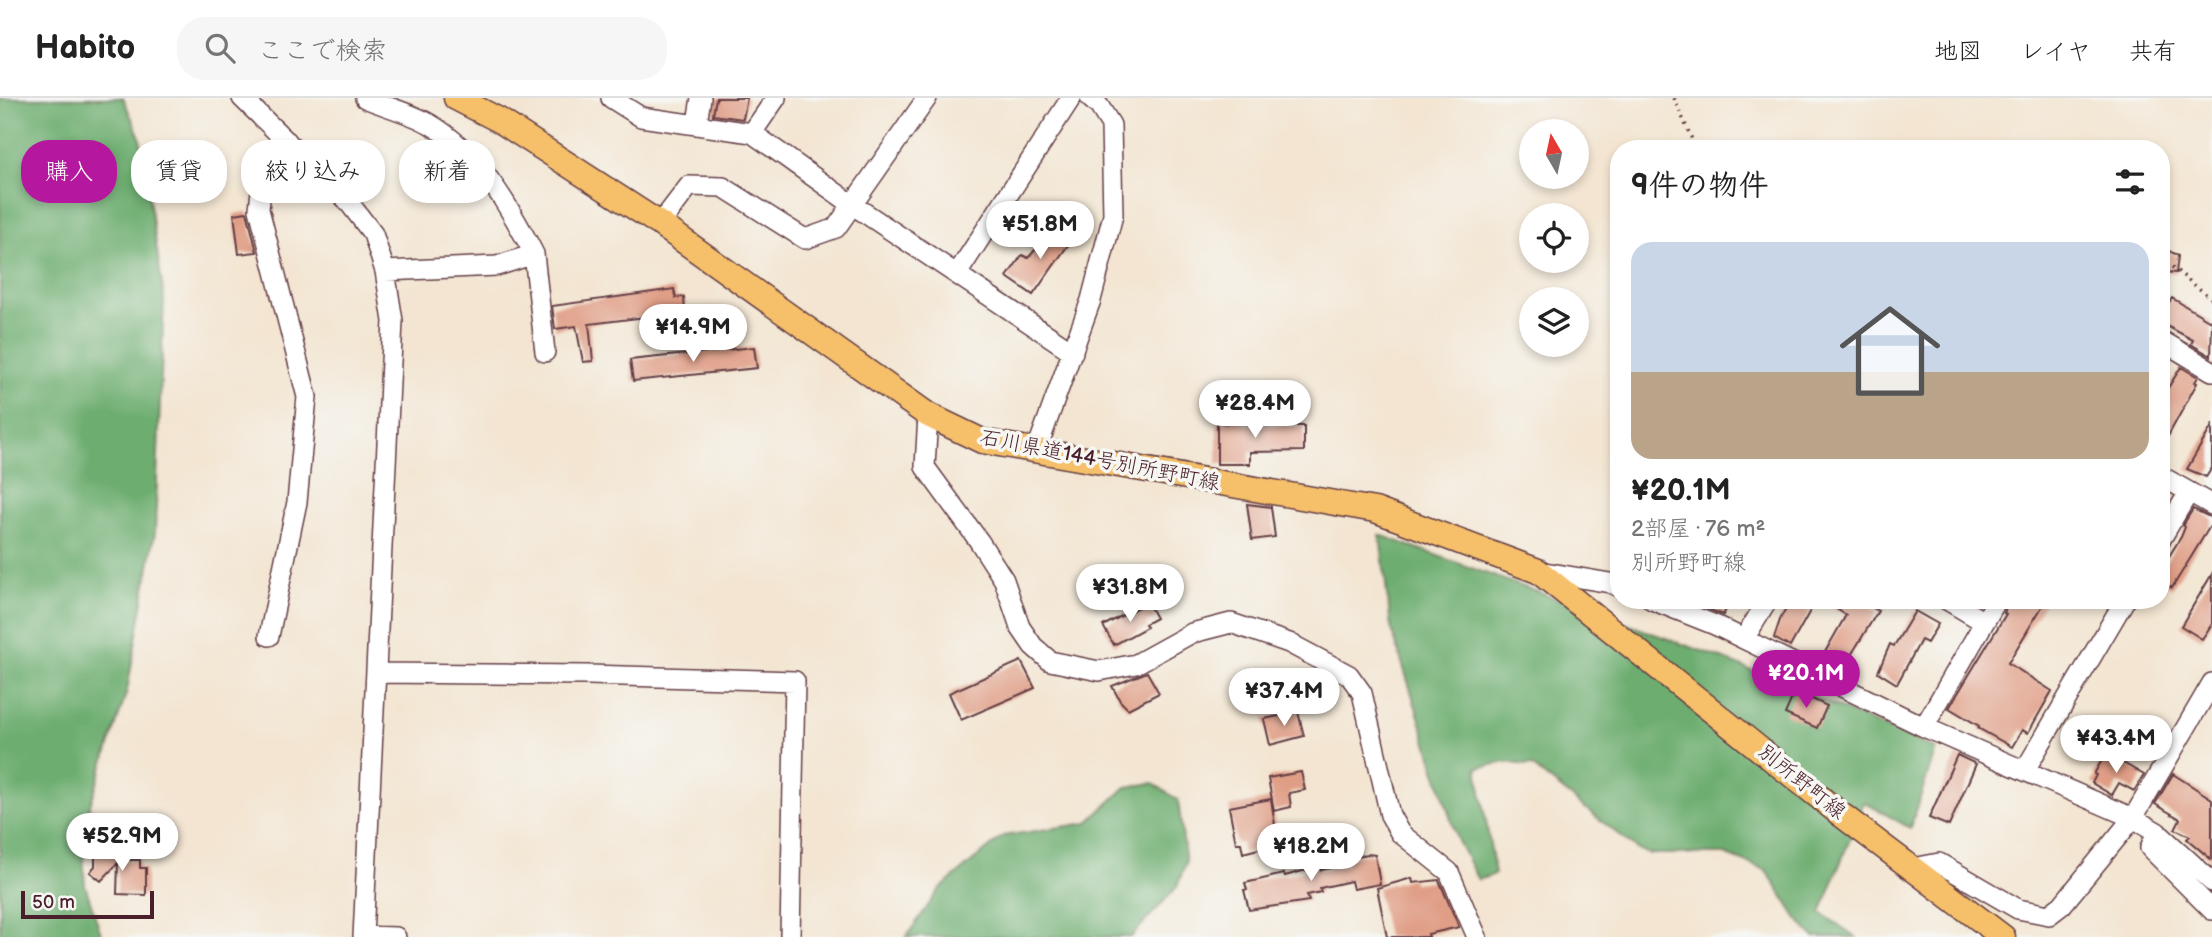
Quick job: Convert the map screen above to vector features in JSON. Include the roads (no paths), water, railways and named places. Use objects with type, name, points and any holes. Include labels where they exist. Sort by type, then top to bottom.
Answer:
[{"type":"main road","name":"石川県道144号別所野町線","points":[[456,98],[499,120],[660,225],[928,415],[982,441],[1375,510],[1538,571]]},
{"type":"main road","name":"別所野町線","points":[[1538,571],[1839,813],[2003,937]]},
{"type":"street","points":[[242,98],[285,140]]},
{"type":"street","points":[[365,98],[429,123],[466,151],[512,213],[534,254],[545,352]]},
{"type":"street","points":[[611,98],[641,117],[752,133],[853,205],[1073,352]]},
{"type":"street","points":[[697,123],[701,98]]},
{"type":"street","points":[[752,133],[776,98]]},
{"type":"street","points":[[660,225],[689,186],[723,187],[805,239],[836,228],[927,98]]},
{"type":"street","points":[[957,274],[1071,98]]},
{"type":"street","points":[[1037,449],[1090,300],[1113,215],[1111,125],[1099,106],[1090,98]]},
{"type":"street","points":[[260,203],[307,397],[297,502],[269,636]]},
{"type":"street","points":[[349,203],[373,234],[385,271],[393,321],[363,936],[396,937]]},
{"type":"street","points":[[385,271],[497,266],[534,254]]},
{"type":"street","points":[[2170,345],[2212,371]]},
{"type":"street","points":[[928,415],[925,467],[1004,580],[1020,627],[1033,646],[1050,660],[1099,671],[1136,664],[1192,633],[1231,623],[1289,643],[1349,675],[1362,693],[1390,815],[1400,833],[1449,872],[1477,937]]},
{"type":"street","points":[[2170,481],[2212,505]]},
{"type":"street","points":[[2170,524],[2189,492]]},
{"type":"street","points":[[1538,571],[1610,585]]},
{"type":"street","points":[[1673,609],[1744,639],[1924,727],[2133,818],[2157,832],[2212,882]]},
{"type":"street","points":[[1744,639],[1762,609]]},
{"type":"street","points":[[1962,609],[1984,622]]},
{"type":"street","points":[[1924,727],[1992,609]]},
{"type":"street","points":[[2025,770],[2120,609]]},
{"type":"street","points":[[376,673],[795,681],[790,937]]},
{"type":"street","points":[[1913,868],[1939,863],[2018,909],[2049,915],[2062,905],[2133,818],[2212,683]]},
{"type":"street","points":[[2157,832],[2150,848],[2212,910]]}]
